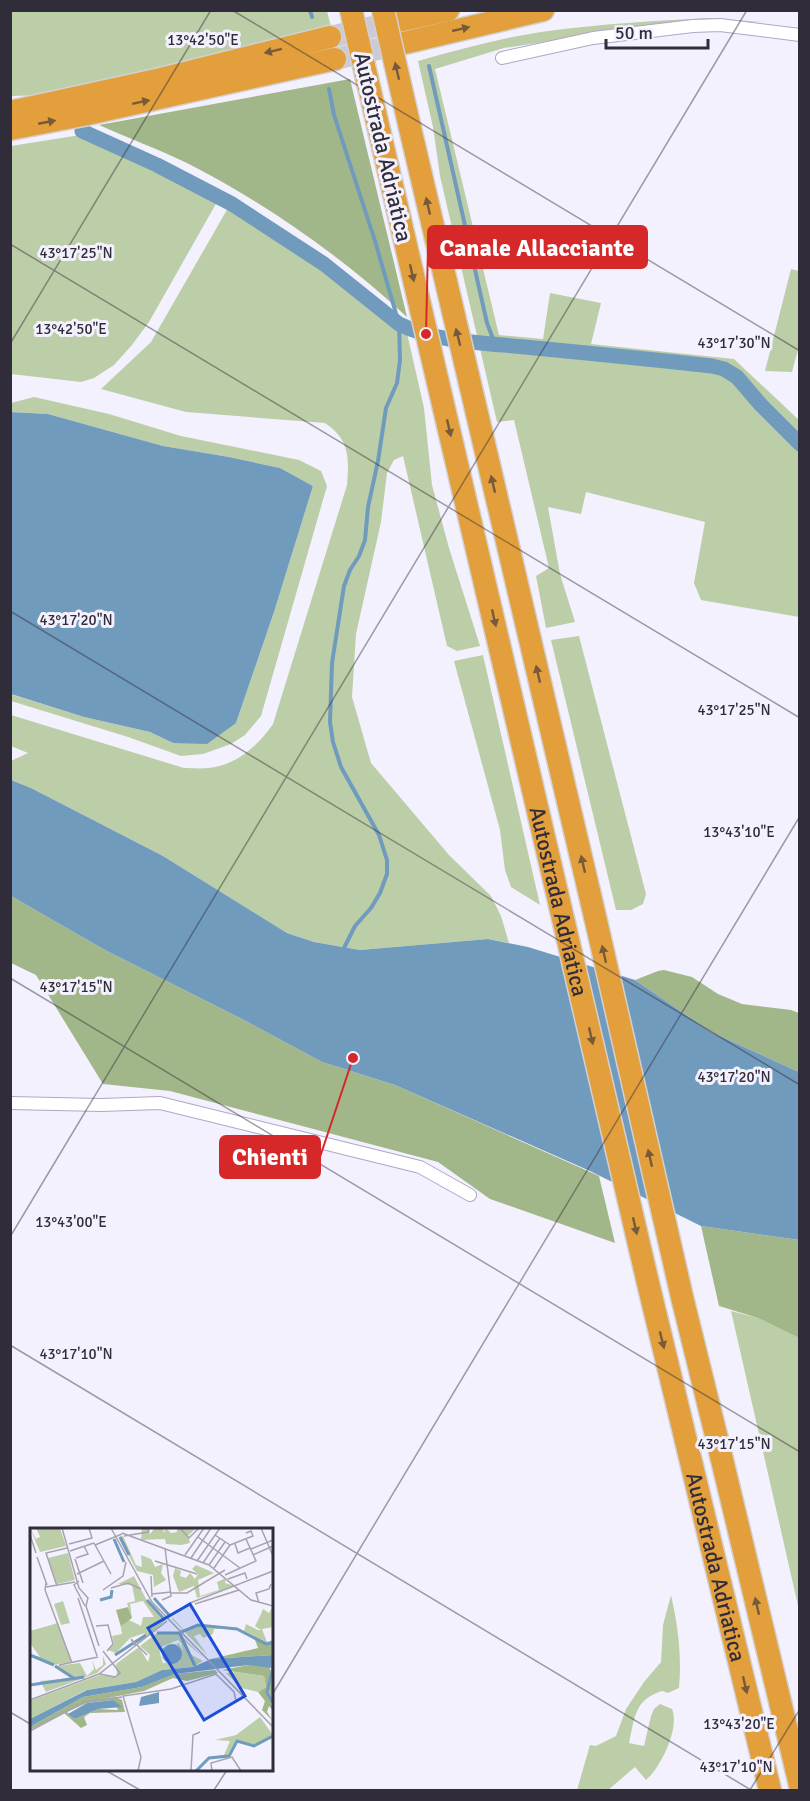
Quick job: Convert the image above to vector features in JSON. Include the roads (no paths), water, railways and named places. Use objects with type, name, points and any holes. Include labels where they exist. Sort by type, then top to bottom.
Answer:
[{"type":"highway","name":"Autostrada Adriatica","points":[[351,10],[648,1283],[770,1791]]},
{"type":"highway","points":[[391,16],[448,10]]},
{"type":"highway","points":[[404,43],[543,10]]},
{"type":"highway","name":"Autostrada Adriatica","points":[[391,16],[410,128],[682,1297],[800,1785]]},
{"type":"highway","points":[[10,129],[76,108],[330,37]]},
{"type":"highway","points":[[10,112],[76,108],[335,59]]},
{"type":"street","points":[[502,58],[594,38],[693,26],[720,25],[800,35]]},
{"type":"street","points":[[10,1103],[100,1105],[159,1103],[420,1167],[470,1195]]},
{"type":"water","points":[[10,412],[48,414],[163,446],[280,468],[313,486],[274,612],[236,723],[207,744],[173,743],[150,732],[84,717],[11,694]]},
{"type":"water","points":[[11,780],[163,856],[287,933],[314,942],[360,950],[488,939],[528,947],[635,980],[711,1032],[799,1072],[799,1240],[701,1226],[590,1171],[395,1085],[322,1062],[105,950],[11,896]]},
{"type":"waterway","points":[[310,10],[312,17]]},
{"type":"waterway","points":[[429,66],[487,323],[495,344]]},
{"type":"waterway","points":[[329,89],[334,115],[399,324],[400,360],[397,383],[386,408],[368,507],[365,540],[344,586],[332,663],[330,722],[333,742],[341,767],[379,835],[387,860],[387,874],[380,893],[371,908],[355,926],[342,952]]},
{"type":"waterway","points":[[82,131],[157,165],[232,204],[324,264],[399,324],[428,335],[460,341],[688,363],[724,369],[737,377],[800,444]]},
{"type":"tunnel","points":[[330,37],[398,21]]},
{"type":"tunnel","points":[[335,59],[404,43]]},
{"type":"place","name":"Canale Allacciante","points":[[426,334]]},
{"type":"place","name":"Chienti","points":[[353,1058]]}]
